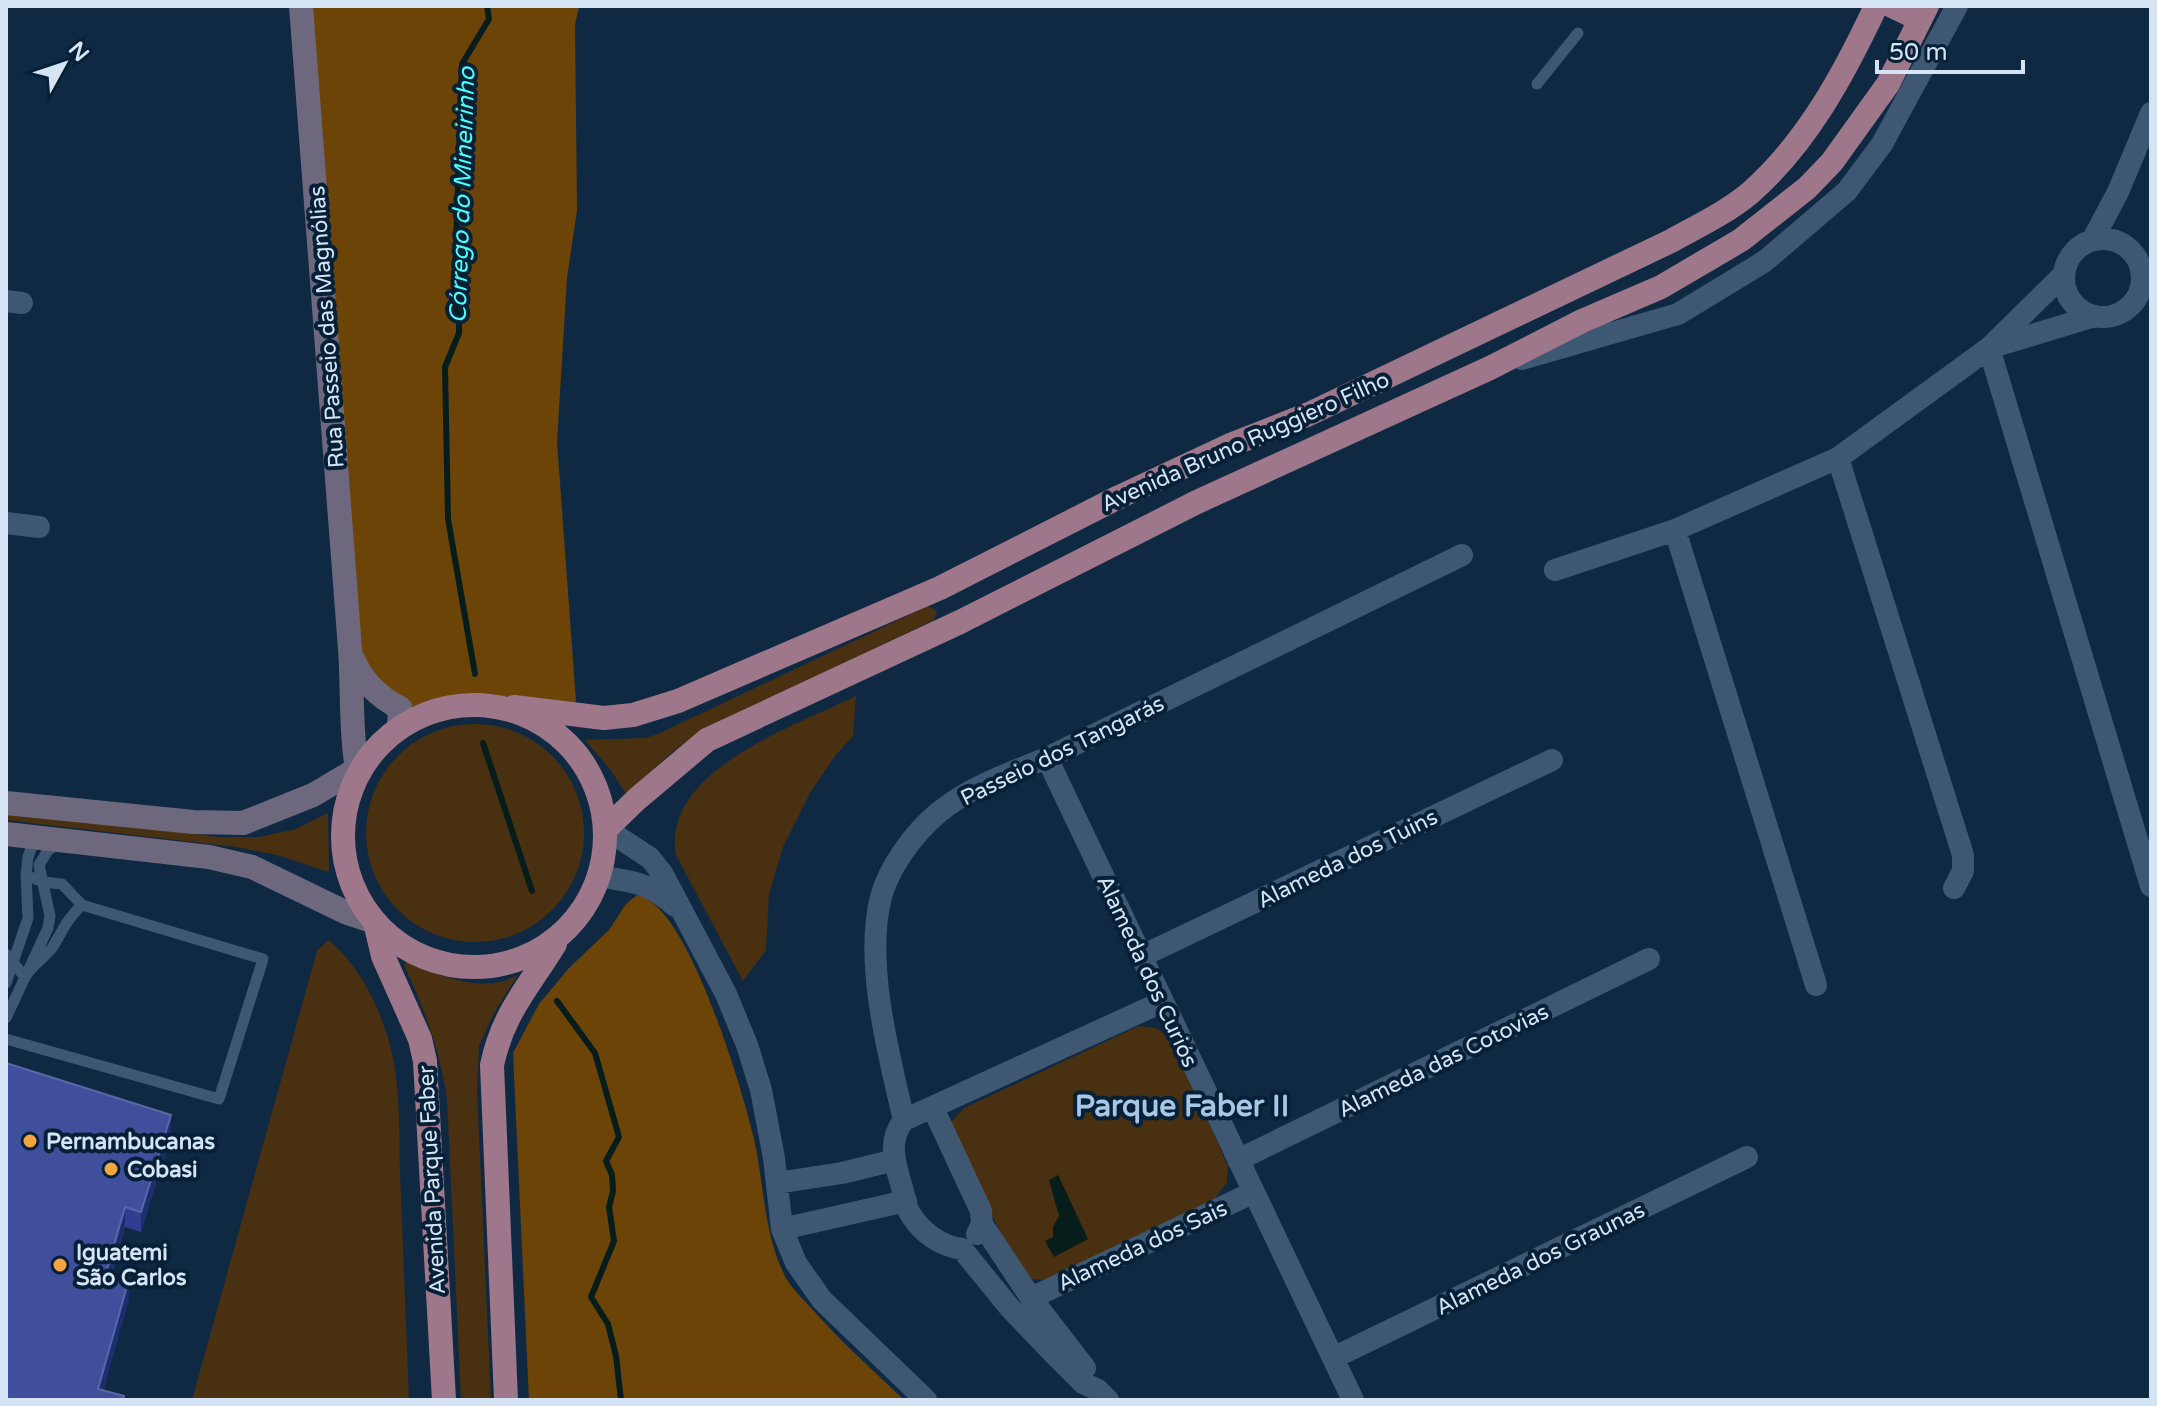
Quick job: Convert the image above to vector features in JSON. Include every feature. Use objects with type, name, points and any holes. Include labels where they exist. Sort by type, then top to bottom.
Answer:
[{"type":"main road","name":"Avenida Bruno Ruggiero Filho","points":[[514,707],[604,718],[656,709],[940,588],[1119,497],[1228,446],[1309,414],[1671,241],[1721,214],[1769,175],[1807,129],[1846,71],[1876,6]]},
{"type":"main road","points":[[1892,6],[1923,13]]},
{"type":"main road","name":"Avenida Bruno Ruggiero Filho","points":[[606,829],[707,740],[960,622],[1197,502],[1661,287],[1741,240],[1777,214],[1832,162],[1865,119],[1907,50],[1923,13]]},
{"type":"main road","points":[[940,588],[960,622]]},
{"type":"main road","points":[[506,1400],[492,1065],[499,1036],[511,1009],[560,936],[584,909],[599,876],[606,829],[591,778],[573,752],[550,730],[514,707],[457,707],[430,713],[399,728],[357,769],[345,814],[344,854],[355,892],[375,922],[410,951],[431,960],[465,967],[499,966],[521,959],[541,950],[560,936]]},
{"type":"main road","name":"Avenida Parque Faber","points":[[375,922],[383,956],[420,1039],[425,1061],[444,1400]]},
{"type":"street","name":"Rua Passeio das Magnólias","points":[[301,6],[353,692],[351,736],[357,769]]},
{"type":"street","name":"Avenida Bruno Ruggiero Filho","points":[[1490,368],[1678,314],[1765,261],[1847,191],[1882,144],[1957,6]]},
{"type":"street","points":[[1555,570],[1675,530],[1838,458],[1989,348],[2063,275],[2074,253],[2093,239],[2118,192],[2151,113]]},
{"type":"street","points":[[1989,348],[2105,316],[2130,306],[2137,296],[2144,258],[2118,243],[2093,239]]},
{"type":"street","points":[[2063,275],[2068,297],[2075,306],[2105,316],[2151,313]]},
{"type":"street","points":[[1989,348],[2151,886]]},
{"type":"street","points":[[1838,458],[1963,855],[1963,871],[1954,888]]},
{"type":"street","points":[[6,523],[39,527]]},
{"type":"street","points":[[1675,530],[1816,985]]},
{"type":"street","name":"Passeio dos Tangarás","points":[[1103,1395],[1083,1383],[1043,1343],[962,1249],[948,1247],[932,1237],[909,1214],[893,1145],[897,1128],[904,1120],[889,1054],[877,975],[881,896],[902,853],[938,813],[989,782],[1047,758],[1462,555]]},
{"type":"street","name":"Rua Passeio das Magnólias","points":[[350,649],[368,685],[400,708],[399,728]]},
{"type":"street","name":"Alameda dos Curiós","points":[[1047,758],[1353,1400]]},
{"type":"street","name":"Alameda dos Tuins","points":[[1142,956],[1552,760]]},
{"type":"street","points":[[6,803],[193,822],[243,823],[313,795],[357,769]]},
{"type":"street","points":[[606,829],[650,858],[674,892],[726,994],[761,1090],[782,1229],[805,1279],[822,1300],[926,1400]]},
{"type":"street","points":[[6,834],[209,857],[252,867],[345,912],[375,922]]},
{"type":"street","points":[[599,876],[652,887],[684,914]]},
{"type":"street","name":"Alameda das Cotovias","points":[[1238,1160],[1649,959]]},
{"type":"street","points":[[904,1120],[1162,1002]]},
{"type":"street","name":"Passeio dos Tangarás","points":[[933,1108],[981,1211],[982,1224],[1031,1298],[1103,1395]]},
{"type":"street","name":"Alameda dos Graunas","points":[[1333,1358],[1747,1157]]},
{"type":"street","points":[[777,1183],[842,1173],[895,1160]]},
{"type":"street","name":"Alameda dos Sais","points":[[1031,1298],[1252,1193]]},
{"type":"street","points":[[782,1229],[906,1201]]},
{"type":"street","points":[[962,1249],[976,1237],[982,1224]]},
{"type":"lane","points":[[1537,84],[1578,33]]},
{"type":"lane","points":[[6,983],[9,958],[28,918],[26,875],[35,837]]},
{"type":"lane","points":[[6,1018],[48,928],[50,916],[39,865],[47,852],[61,840]]},
{"type":"lane","points":[[6,1039],[219,1099],[263,959],[82,905],[62,884],[43,882],[26,875]]},
{"type":"lane","points":[[25,977],[82,905]]},
{"type":"lane","points":[[9,958],[25,977]]},
{"type":"shaded area","points":[[301,6],[579,6],[575,25],[577,210],[567,278],[557,442],[577,715],[505,706],[468,706],[433,712],[399,728],[360,674]]},
{"type":"shaded area","points":[[928,606],[937,611],[934,620],[693,737],[663,760],[629,798],[585,740],[646,738],[658,734]]},
{"type":"shaded area","points":[[856,696],[853,736],[810,793],[783,847],[769,894],[766,950],[743,981],[676,855],[677,825],[689,799],[711,775],[738,755]]},
{"type":"shaded area","points":[[475,724],[496,726],[517,733],[552,756],[575,791],[582,812],[582,854],[575,875],[552,910],[517,933],[496,940],[475,942],[454,940],[433,933],[398,910],[375,875],[368,854],[366,833],[368,812],[375,791],[398,756],[433,733],[454,726]]},
{"type":"shaded area","points":[[6,810],[218,837],[259,837],[296,829],[328,813],[329,872],[277,855],[236,847],[6,820]]},
{"type":"shaded area","points":[[637,895],[656,905],[675,929],[710,1000],[747,1112],[771,1239],[786,1277],[835,1333],[904,1400],[529,1400],[513,1053],[539,1004],[569,968],[609,930],[626,904]]},
{"type":"shaded area","points":[[328,940],[348,960],[372,998],[388,1038],[395,1071],[409,1400],[192,1400],[317,951]]},
{"type":"shaded area","points":[[407,961],[465,982],[489,984],[518,975],[494,1013],[479,1046],[477,1091],[491,1400],[461,1400],[447,1098],[430,1030],[404,965]]},
{"type":"shaded area","points":[[1139,1026],[1156,1028],[1171,1038],[1228,1166],[1227,1182],[1214,1200],[1047,1280],[1029,1279],[1021,1273],[949,1130],[952,1121],[964,1108]]},
{"type":"shaded area","points":[[1058,1175],[1088,1239],[1054,1257],[1045,1241],[1053,1237],[1053,1227],[1059,1216],[1049,1180]]},
{"type":"building","name":"Iguatemi São Carlos","points":[[6,1063],[171,1115],[141,1212],[125,1207],[106,1273],[129,1279],[98,1389],[124,1396],[123,1400],[6,1400]]},
{"type":"waterway","name":"Córrego do Mineirinho","points":[[475,674],[448,519],[445,367],[459,333],[459,315],[454,307],[462,64],[489,19],[487,6]]},
{"type":"waterway","name":"Córrego do Mineirinho","points":[[483,743],[532,891]]},
{"type":"waterway","name":"Córrego do Mineirinho","points":[[557,1001],[595,1053],[619,1137],[606,1161],[612,1175],[613,1191],[609,1207],[614,1241],[591,1297],[608,1324],[616,1356],[621,1400]]},
{"type":"place","name":"Pernambucanas","points":[[30,1141]]},
{"type":"place","name":"Cobasi","points":[[111,1169]]},
{"type":"place","name":"Iguatemi São Carlos","points":[[60,1265]]},
{"type":"district","name":"Parque Faber II","points":[[1182,1106]]}]
